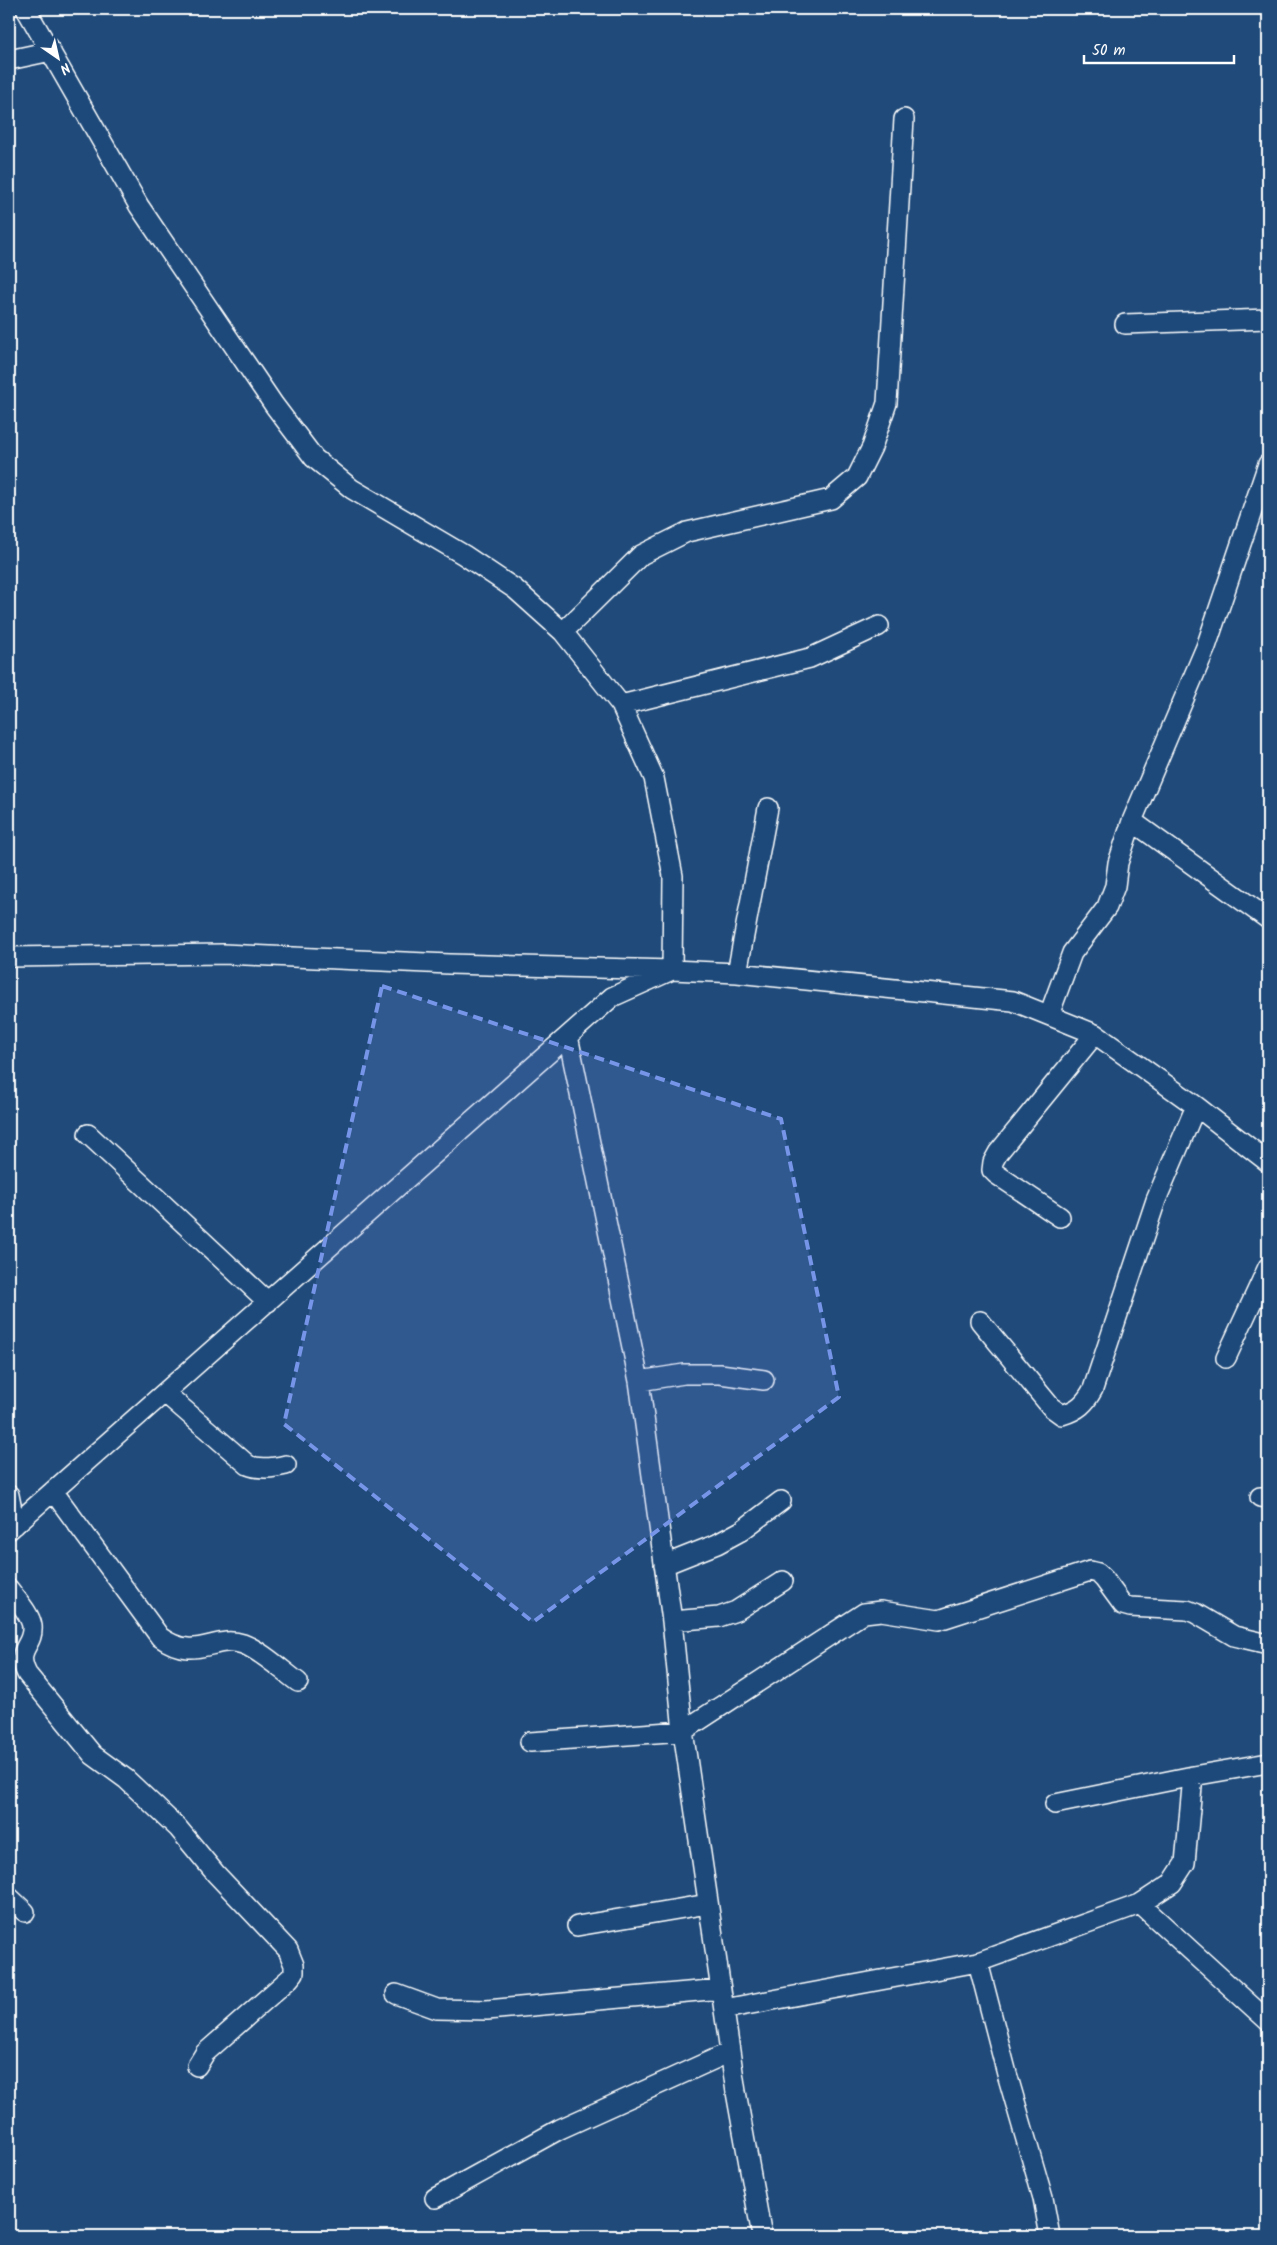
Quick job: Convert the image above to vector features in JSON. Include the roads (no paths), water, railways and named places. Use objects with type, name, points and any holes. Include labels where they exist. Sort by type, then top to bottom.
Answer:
[{"type":"street","points":[[26,9],[139,206],[274,405],[314,458],[352,489],[464,555],[515,589],[563,632],[621,705],[654,778],[672,868],[672,970]]},
{"type":"street","points":[[9,60],[51,51]]},
{"type":"street","points":[[563,632],[641,554],[686,532],[831,499],[857,477],[872,447],[887,404],[904,119]]},
{"type":"street","points":[[1125,324],[1268,319]]},
{"type":"street","points":[[1049,1015],[1072,953],[1107,907],[1115,886],[1118,863],[1132,821],[1206,647],[1268,464]]},
{"type":"street","points":[[621,705],[810,658],[879,626]]},
{"type":"street","points":[[737,973],[768,808]]},
{"type":"street","points":[[1132,821],[1268,919]]},
{"type":"street","points":[[9,957],[223,954],[449,964],[672,970],[737,973],[1013,1001],[1095,1034],[1196,1106],[1268,1162]]},
{"type":"street","points":[[12,1527],[612,997],[672,970]]},
{"type":"street","points":[[1060,1217],[996,1174],[992,1170],[993,1162],[998,1153],[1095,1034]]},
{"type":"street","points":[[568,1036],[639,1381],[672,1621],[683,1731],[730,2052],[762,2236]]},
{"type":"street","points":[[980,1321],[1051,1407],[1062,1415],[1076,1411],[1087,1401],[1093,1389],[1156,1200],[1196,1106]]},
{"type":"street","points":[[88,1134],[268,1302]]},
{"type":"street","points":[[1226,1358],[1268,1267]]},
{"type":"street","points":[[639,1381],[684,1374],[720,1374],[764,1380]]},
{"type":"street","points":[[165,1393],[248,1465],[255,1468],[286,1466]]},
{"type":"street","points":[[53,1491],[160,1637],[172,1646],[187,1648],[202,1648],[227,1643],[242,1644],[298,1682]]},
{"type":"street","points":[[9,1495],[12,1527]]},
{"type":"street","points":[[664,1565],[717,1544],[741,1531],[782,1501]]},
{"type":"street","points":[[530,1742],[683,1731],[864,1613],[881,1611],[939,1620],[1090,1570],[1098,1573],[1123,1605],[1187,1610],[1234,1636],[1268,1644]]},
{"type":"street","points":[[672,1621],[719,1617],[751,1603],[783,1581]]},
{"type":"street","points":[[9,1589],[32,1624],[32,1634],[21,1657],[27,1674],[93,1755],[126,1779],[178,1828],[216,1874],[256,1914],[292,1956],[294,1973],[289,1979],[205,2053],[197,2066]]},
{"type":"street","points":[[1055,1804],[1268,1763]]},
{"type":"street","points":[[724,2009],[978,1962],[1140,1904],[1163,1891],[1180,1874],[1184,1863],[1193,1776]]},
{"type":"street","points":[[9,1897],[25,1912]]},
{"type":"street","points":[[577,1926],[708,1904]]},
{"type":"street","points":[[1140,1904],[1268,2021]]},
{"type":"street","points":[[978,1962],[1007,2074],[1043,2198],[1050,2236]]},
{"type":"street","points":[[396,1994],[437,2009],[487,2010],[721,1989]]},
{"type":"street","points":[[434,2198],[560,2129],[730,2052]]}]
